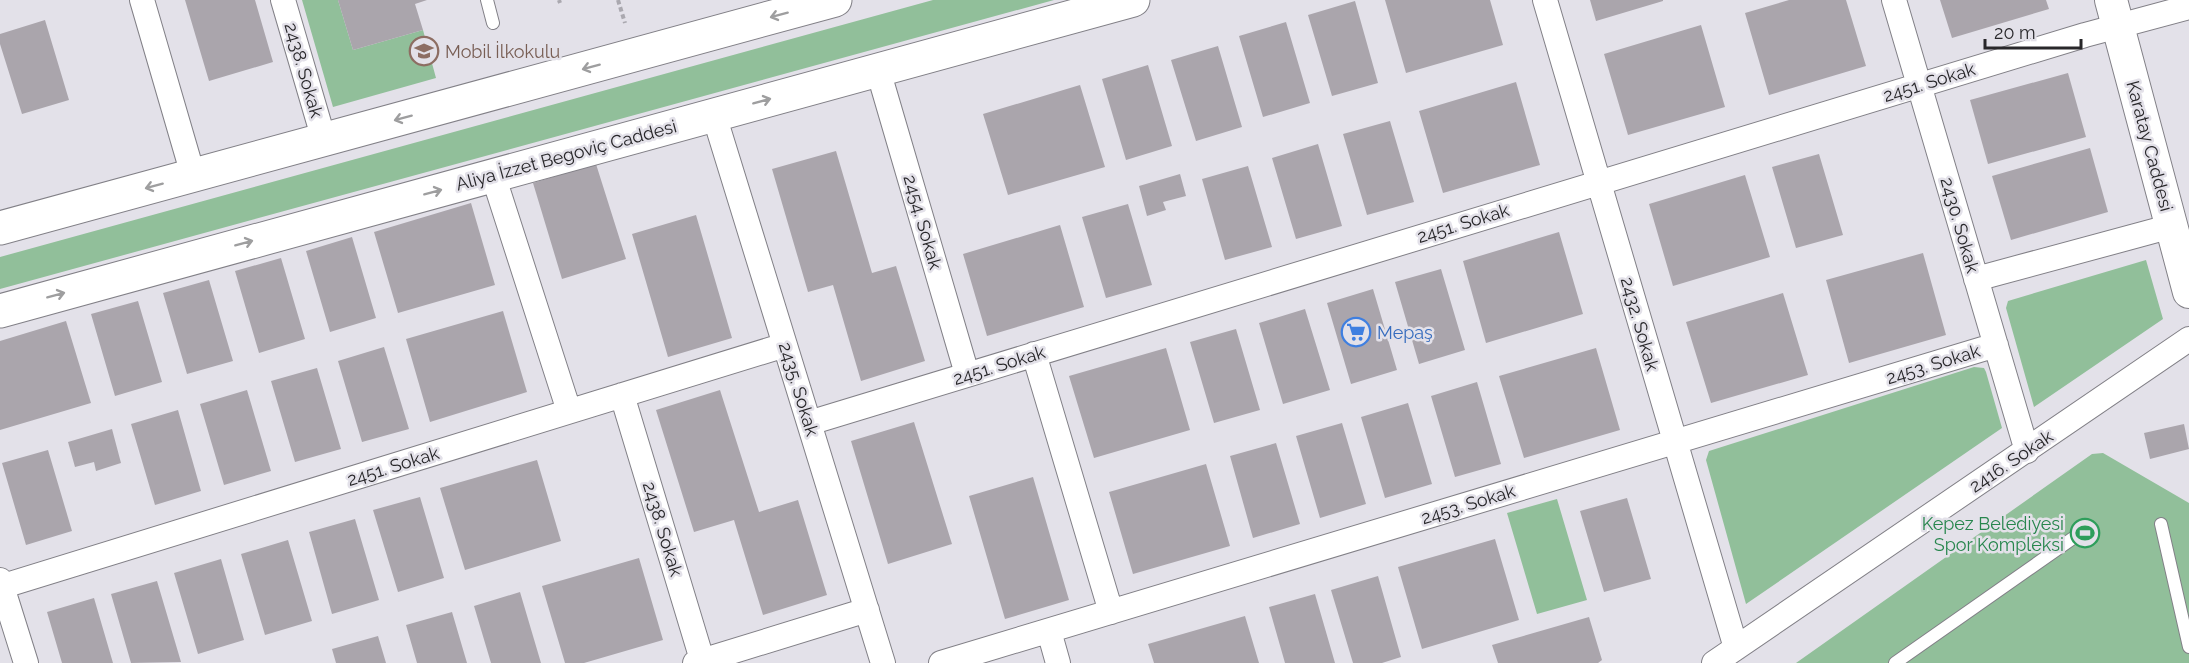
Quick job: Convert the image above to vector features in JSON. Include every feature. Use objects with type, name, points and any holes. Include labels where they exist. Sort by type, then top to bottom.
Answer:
[{"type":"main road","points":[[0,228],[835,0]]},
{"type":"main road","name":"Aliya İzzet Begoviç Caddesi","points":[[0,310],[1133,0]]},
{"type":"street","points":[[142,0],[193,175]]},
{"type":"street","name":"2438. Sokak","points":[[283,0],[324,140]]},
{"type":"street","name":"2432. Sokak","points":[[1545,0],[1736,648]]},
{"type":"street","name":"2430. Sokak","points":[[1894,0],[2027,451]]},
{"type":"street","name":"2451. Sokak","points":[[809,423],[1919,85],[2115,13],[2189,7]]},
{"type":"street","name":"Karatay Caddesi","points":[[2115,13],[2189,291]]},
{"type":"street","name":"2454. Sokak","points":[[878,70],[967,374]]},
{"type":"street","name":"2435. Sokak","points":[[714,115],[883,663]]},
{"type":"street","points":[[494,175],[569,411]]},
{"type":"street","points":[[1976,279],[2172,225]]},
{"type":"street","name":"2416. Sokak","points":[[1714,663],[2189,339]]},
{"type":"street","name":"2451. Sokak","points":[[1,585],[785,345]]},
{"type":"street","name":"2453. Sokak","points":[[941,663],[1995,345]]},
{"type":"street","points":[[1034,354],[1111,612]]},
{"type":"street","name":"2438. Sokak","points":[[622,395],[700,662]]},
{"type":"street","points":[[1,585],[26,663]]},
{"type":"street","points":[[700,662],[867,610]]},
{"type":"street","points":[[1049,631],[1058,663]]},
{"type":"lane","points":[[487,0],[493,23]]},
{"type":"lane","points":[[2161,524],[2189,647]]},
{"type":"lane","points":[[1895,663],[2085,529]]},
{"type":"path","points":[[618,0],[626,24]]},
{"type":"green space","points":[[302,0],[338,0],[353,50],[423,30],[436,78],[333,107]]},
{"type":"green space","points":[[933,0],[1054,0],[0,289],[0,257]]},
{"type":"green space","points":[[2146,260],[2163,319],[2034,407],[2006,308],[2008,301]]},
{"type":"green space","points":[[1974,367],[1984,368],[1986,372],[2002,428],[1746,604],[1706,460],[1709,451]]},
{"type":"green space","name":"Kepez Belediyesi Spor Kompleksi","points":[[2103,453],[2189,503],[2189,663],[1796,663],[2092,454]]},
{"type":"green space","points":[[1557,499],[1587,600],[1537,614],[1507,513]]},
{"type":"building","points":[[185,0],[255,0],[273,62],[209,81]]},
{"type":"building","points":[[338,0],[427,0],[415,4],[423,30],[353,50]]},
{"type":"building","points":[[1385,0],[1490,0],[1503,45],[1406,73]]},
{"type":"building","points":[[1590,0],[1663,0],[1663,1],[1596,21]]},
{"type":"building","points":[[1789,0],[1846,0],[1866,66],[1769,95],[1745,13]]},
{"type":"building","points":[[1940,0],[2046,0],[2049,9],[1952,38]]},
{"type":"building","points":[[1355,1],[1378,83],[1332,96],[1308,15]]},
{"type":"building","points":[[45,20],[69,100],[22,114],[0,44],[0,34]]},
{"type":"building","points":[[1286,22],[1310,103],[1263,117],[1239,36]]},
{"type":"building","points":[[1701,25],[1725,107],[1628,135],[1604,54]]},
{"type":"building","points":[[1218,46],[1242,127],[1196,141],[1171,60]]},
{"type":"building","points":[[1148,65],[1172,146],[1126,160],[1102,79]]},
{"type":"building","points":[[2068,73],[2086,137],[1988,164],[1970,100]]},
{"type":"building","points":[[1516,82],[1540,165],[1443,193],[1419,111]]},
{"type":"building","points":[[1080,85],[1105,167],[1008,195],[983,114]]},
{"type":"building","points":[[1390,121],[1414,202],[1367,215],[1343,134]]},
{"type":"building","points":[[1318,144],[1342,226],[1296,239],[1272,158]]},
{"type":"building","points":[[2090,148],[2108,212],[2011,240],[1992,176]]},
{"type":"building","points":[[836,151],[872,273],[896,266],[925,361],[861,381],[833,285],[808,292],[772,169]]},
{"type":"building","points":[[1819,154],[1843,235],[1796,248],[1772,167]]},
{"type":"building","points":[[596,164],[626,259],[562,279],[533,183]]},
{"type":"building","points":[[1248,166],[1272,247],[1225,260],[1202,179]]},
{"type":"building","points":[[1180,174],[1186,196],[1163,202],[1166,210],[1147,216],[1139,186]]},
{"type":"building","points":[[1745,175],[1770,257],[1673,286],[1649,204]]},
{"type":"building","points":[[471,203],[495,285],[398,313],[374,232]]},
{"type":"building","points":[[1128,204],[1152,285],[1106,298],[1082,217]]},
{"type":"building","points":[[696,215],[732,338],[668,357],[632,234]]},
{"type":"building","points":[[1060,225],[1084,307],[987,336],[963,254]]},
{"type":"building","points":[[1559,232],[1583,314],[1486,343],[1463,261]]},
{"type":"building","points":[[352,237],[376,318],[330,332],[306,251]]},
{"type":"building","points":[[1923,253],[1946,335],[1849,363],[1826,280]]},
{"type":"building","points":[[281,258],[305,339],[259,353],[235,271]]},
{"type":"building","points":[[1441,269],[1465,350],[1419,364],[1395,282]]},
{"type":"building","points":[[209,280],[233,361],[187,374],[163,293]]},
{"type":"building","points":[[1373,289],[1397,370],[1351,384],[1327,303]]},
{"type":"building","points":[[1783,293],[1808,375],[1711,403],[1686,322]]},
{"type":"building","points":[[138,301],[162,382],[115,396],[91,314]]},
{"type":"building","points":[[1305,309],[1330,390],[1283,404],[1259,323]]},
{"type":"building","points":[[503,311],[527,392],[430,422],[406,339]]},
{"type":"building","points":[[66,321],[91,403],[0,430],[0,341]]},
{"type":"building","points":[[1236,329],[1260,410],[1214,423],[1190,342]]},
{"type":"building","points":[[384,347],[409,429],[362,442],[338,361]]},
{"type":"building","points":[[1166,348],[1190,430],[1094,458],[1069,376]]},
{"type":"building","points":[[1596,348],[1620,430],[1524,458],[1499,376]]},
{"type":"building","points":[[317,368],[341,449],[295,462],[271,381]]},
{"type":"building","points":[[1477,382],[1501,464],[1455,477],[1431,396]]},
{"type":"building","points":[[247,390],[271,471],[224,485],[200,404]]},
{"type":"building","points":[[720,390],[759,512],[798,500],[827,595],[763,615],[734,520],[694,532],[656,410]]},
{"type":"building","points":[[1408,403],[1432,484],[1385,498],[1361,417]]},
{"type":"building","points":[[178,410],[201,491],[155,505],[131,424]]},
{"type":"building","points":[[914,422],[952,544],[888,564],[851,441]]},
{"type":"building","points":[[1342,423],[1366,504],[1320,518],[1296,436]]},
{"type":"building","points":[[2184,424],[2189,449],[2150,459],[2144,433]]},
{"type":"building","points":[[112,429],[121,463],[96,471],[94,462],[75,467],[68,442]]},
{"type":"building","points":[[1276,443],[1300,524],[1253,538],[1230,456]]},
{"type":"building","points":[[48,450],[72,531],[26,545],[2,463]]},
{"type":"building","points":[[537,460],[561,541],[465,570],[440,488]]},
{"type":"building","points":[[1206,464],[1230,546],[1133,574],[1109,492]]},
{"type":"building","points":[[1033,477],[1069,600],[1005,619],[969,496]]},
{"type":"building","points":[[420,497],[444,578],[398,592],[373,510]]},
{"type":"building","points":[[1627,498],[1651,579],[1604,592],[1580,511]]},
{"type":"building","points":[[355,519],[379,600],[332,614],[309,532]]},
{"type":"building","points":[[1495,539],[1519,620],[1422,649],[1398,567]]},
{"type":"building","points":[[288,540],[312,621],[265,635],[241,554]]},
{"type":"building","points":[[639,558],[663,640],[584,663],[565,663],[542,586]]},
{"type":"building","points":[[221,559],[244,640],[198,654],[174,573]]},
{"type":"building","points":[[1378,576],[1401,657],[1382,663],[1353,663],[1331,590]]},
{"type":"building","points":[[157,581],[181,662],[131,663],[111,594]]},
{"type":"building","points":[[520,592],[541,663],[491,663],[474,606]]},
{"type":"building","points":[[1315,594],[1335,663],[1285,663],[1269,607]]},
{"type":"building","points":[[94,598],[113,663],[62,663],[47,612]]},
{"type":"building","points":[[452,612],[467,663],[417,663],[406,625]]},
{"type":"building","points":[[1245,616],[1259,663],[1154,663],[1148,644]]},
{"type":"building","points":[[1589,617],[1602,660],[1598,663],[1498,663],[1492,645]]},
{"type":"building","points":[[378,636],[386,663],[336,663],[332,649]]},
{"type":"place","name":"Mobil İlkokulu","points":[[424,51]]},
{"type":"place","name":"Mepaş","points":[[1356,332]]},
{"type":"place","name":"Kepez Belediyesi Spor Kompleksi","points":[[2085,533]]}]
